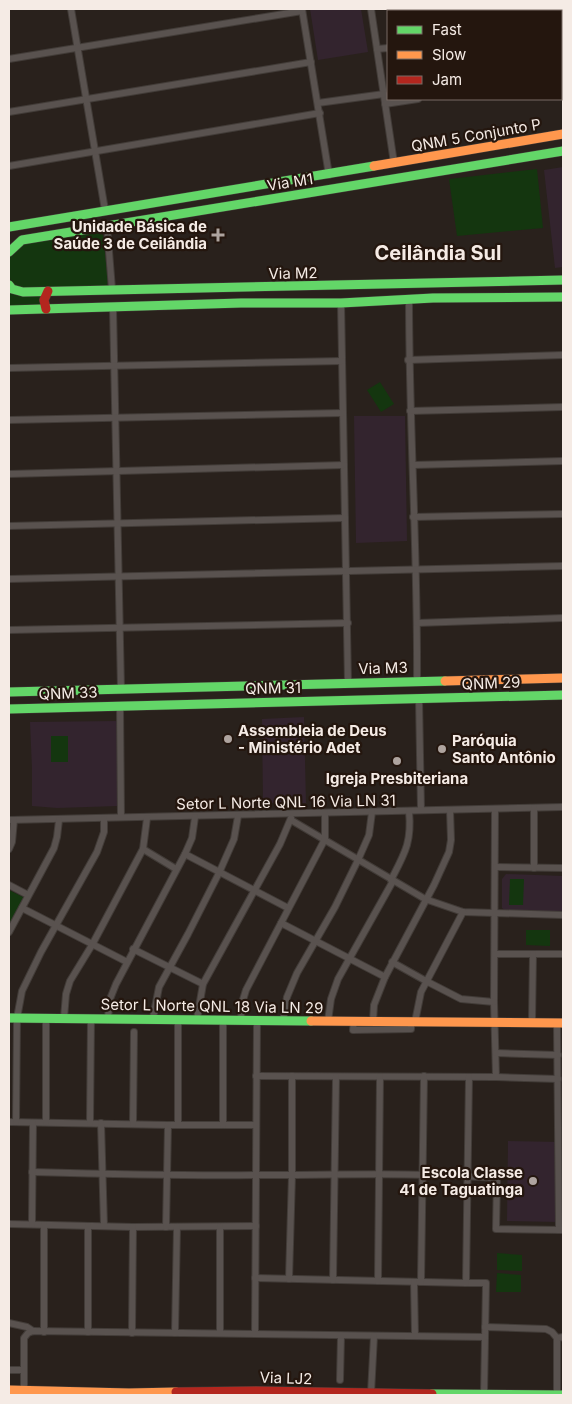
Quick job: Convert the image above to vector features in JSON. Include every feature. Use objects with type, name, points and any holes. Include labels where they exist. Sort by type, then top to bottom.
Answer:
[{"type":"main road","name":"QNM 5 Conjunto P","points":[[394,163],[563,134]]},
{"type":"main road","name":"Via M1","points":[[9,252],[22,240],[563,151]]},
{"type":"main road","name":"Via M1","points":[[9,227],[394,163]]},
{"type":"main road","points":[[286,197],[280,191],[284,186],[327,179],[347,172]]},
{"type":"main road","points":[[206,210],[225,203],[269,196],[272,189],[266,184]]},
{"type":"main road","name":"Via M2","points":[[9,284],[12,289],[23,292],[563,280]]},
{"type":"main road","points":[[470,282],[470,298]]},
{"type":"main road","points":[[286,287],[286,303]]},
{"type":"main road","points":[[46,309],[43,305],[48,291]]},
{"type":"main road","points":[[9,310],[241,303],[341,303],[409,299],[563,297]]},
{"type":"main road","name":"Via M3","points":[[348,683],[563,678]]},
{"type":"main road","points":[[429,699],[445,694],[471,693],[476,687],[472,681]]},
{"type":"main road","points":[[9,692],[348,683]]},
{"type":"main road","points":[[302,702],[298,696],[302,689],[335,687],[348,683]]},
{"type":"main road","points":[[148,705],[164,701],[193,700],[196,692],[191,688]]},
{"type":"main road","points":[[72,707],[68,702],[72,696],[93,694],[102,690]]},
{"type":"main road","name":"QNM 29","points":[[419,699],[563,695]]},
{"type":"main road","name":"QNM 31","points":[[124,706],[419,699]]},
{"type":"main road","name":"QNM 33","points":[[9,709],[124,706]]},
{"type":"main road","name":"Setor L Norte QNL 18 Via LN 29","points":[[13,1018],[560,1023]]},
{"type":"main road","name":"Via LJ2","points":[[9,1390],[129,1394],[257,1391],[371,1394],[563,1395]]},
{"type":"street","points":[[71,9],[105,210]]},
{"type":"street","points":[[371,9],[394,163]]},
{"type":"street","points":[[9,58],[302,10],[329,175]]},
{"type":"street","points":[[378,49],[387,48]]},
{"type":"street","points":[[9,112],[311,62]]},
{"type":"street","points":[[318,103],[384,94]]},
{"type":"street","points":[[385,104],[411,100]]},
{"type":"street","points":[[9,166],[320,113]]},
{"type":"street","points":[[107,226],[112,289]]},
{"type":"street","points":[[409,299],[408,360],[416,569],[417,681]]},
{"type":"street","points":[[341,303],[348,683]]},
{"type":"street","points":[[113,308],[121,689]]},
{"type":"street","points":[[408,360],[563,355]]},
{"type":"street","points":[[9,368],[342,361]]},
{"type":"street","points":[[410,411],[563,408]]},
{"type":"street","points":[[9,420],[343,413]]},
{"type":"street","points":[[413,465],[563,461]]},
{"type":"street","points":[[9,474],[344,465]]},
{"type":"street","points":[[413,517],[563,514]]},
{"type":"street","points":[[9,526],[345,518]]},
{"type":"street","points":[[9,580],[563,566]]},
{"type":"street","points":[[417,623],[563,618]]},
{"type":"street","points":[[9,630],[348,623]]},
{"type":"street","points":[[419,699],[421,810]]},
{"type":"street","points":[[121,818],[124,706]]},
{"type":"street","name":"Setor L Norte QNL 16 Via LN 31","points":[[11,820],[238,816],[292,817],[325,813],[563,807]]},
{"type":"street","points":[[534,808],[534,868]]},
{"type":"street","points":[[495,809],[494,1002],[496,1077]]},
{"type":"street","points":[[373,1021],[376,999],[385,977],[449,852],[451,840],[450,810]]},
{"type":"street","points":[[328,1021],[334,988],[404,856],[411,829],[409,811]]},
{"type":"street","points":[[282,1021],[289,990],[335,907],[369,835],[372,812]]},
{"type":"street","points":[[241,1020],[242,1003],[246,990],[325,839],[325,813]]},
{"type":"street","points":[[153,1018],[159,987],[219,873],[234,839],[238,816]]},
{"type":"street","points":[[108,1018],[110,999],[133,949],[192,838],[195,817]]},
{"type":"street","points":[[197,1019],[203,984],[292,817],[392,881],[425,899],[463,912],[563,915]]},
{"type":"street","points":[[64,1018],[66,994],[70,981],[92,945],[142,849],[147,818]]},
{"type":"street","points":[[104,819],[104,832],[97,852],[27,978],[13,1018],[12,1122],[256,1125]]},
{"type":"street","points":[[9,849],[13,834],[11,820]]},
{"type":"street","points":[[9,932],[54,848],[59,820]]},
{"type":"street","points":[[142,849],[176,869]]},
{"type":"street","points":[[184,854],[288,908]]},
{"type":"street","points":[[496,868],[563,868]]},
{"type":"street","points":[[9,885],[28,895]]},
{"type":"street","points":[[22,908],[127,962]]},
{"type":"street","points":[[354,1021],[353,1030],[411,1029],[421,992],[463,912]]},
{"type":"street","points":[[281,922],[385,977]]},
{"type":"street","points":[[133,949],[203,984]]},
{"type":"street","points":[[495,954],[563,954]]},
{"type":"street","points":[[532,1023],[533,954]]},
{"type":"street","points":[[392,962],[426,982],[461,999],[494,1002]]},
{"type":"street","points":[[46,1018],[46,1122]]},
{"type":"street","points":[[90,1123],[91,1018]]},
{"type":"street","points":[[178,1019],[178,1125]]},
{"type":"street","points":[[222,1020],[222,1126]]},
{"type":"street","points":[[255,1334],[257,1020]]},
{"type":"street","points":[[32,1172],[166,1175],[334,1174],[497,1178],[496,1229],[561,1230],[561,1130],[558,1079],[560,1023]]},
{"type":"street","points":[[132,1124],[134,1032]]},
{"type":"street","points":[[496,1053],[558,1054]]},
{"type":"street","points":[[256,1076],[424,1076],[558,1079]]},
{"type":"street","points":[[289,1278],[292,1076]]},
{"type":"street","points":[[378,1281],[380,1076]]},
{"type":"street","points":[[415,1336],[423,1176],[424,1076]]},
{"type":"street","points":[[333,1280],[336,1077]]},
{"type":"street","points":[[466,1283],[469,1077]]},
{"type":"street","points":[[32,1224],[33,1123]]},
{"type":"street","points":[[101,1123],[104,1226]]},
{"type":"street","points":[[166,1227],[168,1125]]},
{"type":"street","points":[[9,1224],[133,1227],[256,1226]]},
{"type":"street","points":[[44,1225],[44,1332]]},
{"type":"street","points":[[88,1226],[88,1332]]},
{"type":"street","points":[[132,1333],[133,1227]]},
{"type":"street","points":[[175,1333],[177,1227]]},
{"type":"street","points":[[220,1227],[220,1333]]},
{"type":"street","points":[[255,1278],[486,1283],[484,1394]]},
{"type":"street","points":[[9,1323],[22,1325],[33,1331],[44,1332],[485,1337]]},
{"type":"street","points":[[485,1327],[546,1329],[560,1338],[557,1395]]},
{"type":"street","points":[[24,1390],[24,1338],[33,1331]]},
{"type":"street","points":[[340,1380],[341,1336]]},
{"type":"street","points":[[371,1394],[374,1336]]},
{"type":"street","points":[[9,1370],[23,1370]]},
{"type":"shaded area","points":[[310,9],[361,9],[368,52],[318,60]]},
{"type":"shaded area","points":[[563,167],[563,267],[555,268],[544,170]]},
{"type":"shaded area","points":[[354,416],[405,416],[407,541],[356,543]]},
{"type":"shaded area","points":[[304,717],[306,803],[263,803],[262,719]]},
{"type":"shaded area","points":[[117,721],[118,806],[57,808],[32,806],[30,722]]},
{"type":"shaded area","points":[[506,874],[563,876],[563,913],[506,911],[502,908],[502,879]]},
{"type":"shaded area","name":"Escola Classe 41 de Taguatinga","points":[[508,1141],[560,1142],[559,1222],[507,1221]]},
{"type":"green space","points":[[537,169],[543,228],[457,236],[449,179]]},
{"type":"green space","points":[[98,232],[103,235],[108,282],[106,286],[18,288],[11,282],[9,262],[11,254],[18,247],[37,241]]},
{"type":"green space","points":[[9,291],[20,296],[42,295],[39,300],[40,306],[9,306]]},
{"type":"green space","points":[[380,382],[394,404],[381,412],[367,390]]},
{"type":"green space","points":[[51,736],[68,736],[68,762],[51,762]]},
{"type":"green space","points":[[510,879],[524,879],[523,905],[509,905]]},
{"type":"green space","points":[[9,890],[25,898],[9,929]]},
{"type":"green space","points":[[526,930],[550,930],[550,946],[526,945]]},
{"type":"green space","points":[[497,1253],[522,1255],[522,1271],[497,1270]]},
{"type":"green space","points":[[497,1273],[521,1275],[521,1292],[496,1292]]},
{"type":"traffic: fast","points":[[9,252],[22,240],[563,151]]},
{"type":"traffic: fast","points":[[9,227],[374,166]]},
{"type":"traffic: fast","points":[[9,285],[12,289],[23,292],[563,280]]},
{"type":"traffic: fast","points":[[9,310],[241,303],[341,303],[433,298],[563,297]]},
{"type":"traffic: fast","points":[[9,692],[445,681]]},
{"type":"traffic: fast","points":[[9,709],[563,695]]},
{"type":"traffic: fast","points":[[9,1018],[311,1021]]},
{"type":"traffic: fast","points":[[432,1394],[563,1395]]},
{"type":"traffic: slow","points":[[374,166],[563,134]]},
{"type":"traffic: slow","points":[[445,681],[563,678]]},
{"type":"traffic: slow","points":[[311,1021],[563,1023]]},
{"type":"traffic: slow","points":[[9,1390],[129,1393],[176,1392]]},
{"type":"traffic: jam","points":[[46,309],[44,300],[48,291]]},
{"type":"traffic: jam","points":[[176,1392],[257,1391],[432,1394]]},
{"type":"place","name":"Unidade Básica de Saúde 3 de Ceilândia","points":[[218,235]]},
{"type":"place","name":"Assembleia de Deus - Ministério Adet","points":[[228,739]]},
{"type":"place","name":"Paróquia Santo Antônio","points":[[442,749]]},
{"type":"place","name":"Igreja Presbiteriana","points":[[397,761]]},
{"type":"place","name":"Escola Classe 41 de Taguatinga","points":[[533,1181]]},
{"type":"district","name":"Ceilândia Sul","points":[[438,253]]}]
